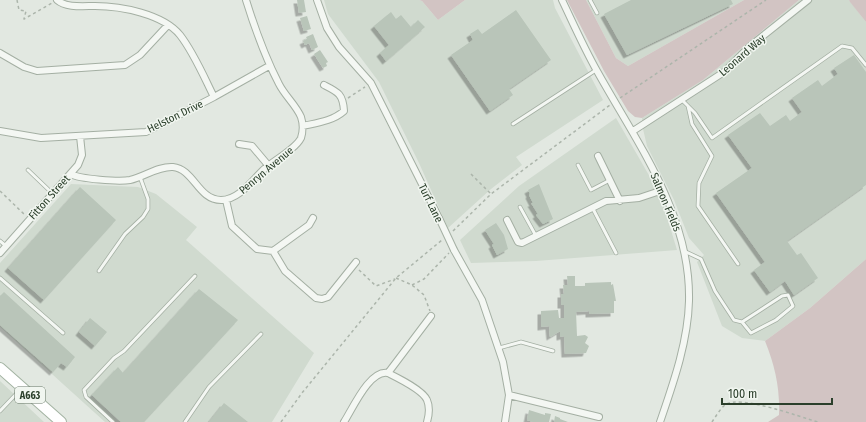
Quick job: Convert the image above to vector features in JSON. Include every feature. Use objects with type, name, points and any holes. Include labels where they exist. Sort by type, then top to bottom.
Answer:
[{"type":"main road","name":"A663","points":[[0,368],[61,422]]},
{"type":"street","points":[[57,0],[74,6],[104,6],[132,10],[168,24],[180,34],[214,97]]},
{"type":"street","points":[[246,0],[269,66],[301,118],[303,126],[340,115],[344,111],[344,101],[338,92],[324,84]]},
{"type":"street","name":"Turf Lane","points":[[317,0],[326,28],[339,47],[371,83],[454,250],[482,300],[507,375],[509,395],[504,422]]},
{"type":"street","name":"Salmon Fields","points":[[562,0],[596,70],[633,132],[663,190],[676,220],[684,251],[688,276],[689,302],[687,317],[674,383],[660,422]]},
{"type":"street","name":"Leonard Way","points":[[633,132],[724,72],[749,47],[808,0]]},
{"type":"street","points":[[0,53],[24,67],[37,71],[125,65],[140,55],[168,24]]},
{"type":"street","name":"Helston Drive","points":[[0,131],[41,138],[146,132],[214,97],[269,66]]},
{"type":"street","name":"Penryn Avenue","points":[[226,200],[235,196],[268,165],[299,141],[303,126]]},
{"type":"street","name":"Fitton Street","points":[[0,253],[78,165],[82,155],[80,136]]},
{"type":"street","points":[[239,144],[252,146],[268,165]]},
{"type":"street","points":[[598,156],[620,201]]},
{"type":"street","points":[[70,174],[74,176],[98,179],[129,180],[166,167],[180,168],[185,171],[208,196],[226,200],[232,226],[257,249],[272,251],[309,225],[313,218]]},
{"type":"street","points":[[507,220],[518,242],[522,243],[606,201],[620,201],[639,198],[663,190]]},
{"type":"street","points":[[272,251],[285,271],[319,299],[328,297],[355,264]]},
{"type":"street","points":[[388,373],[431,316]]},
{"type":"street","points":[[344,422],[373,377],[383,372],[388,373],[417,390],[427,399],[429,410],[427,422]]},
{"type":"street","points":[[509,395],[599,418]]},
{"type":"lane","points":[[590,0],[597,13]]},
{"type":"lane","points":[[706,147],[712,138],[842,46],[852,48],[866,66]]},
{"type":"lane","points":[[513,124],[596,70]]},
{"type":"lane","points":[[681,99],[695,113],[712,138]]},
{"type":"lane","points":[[688,106],[690,121],[712,156],[699,183],[698,206],[738,264]]},
{"type":"lane","points":[[578,165],[591,190],[610,180]]},
{"type":"lane","points":[[28,170],[52,193]]},
{"type":"lane","points":[[99,271],[125,234],[143,217],[148,209],[148,199],[140,176]]},
{"type":"lane","points":[[520,207],[536,236]]},
{"type":"lane","points":[[592,207],[616,253]]},
{"type":"lane","points":[[0,241],[6,246]]},
{"type":"lane","points":[[684,251],[701,259],[715,291],[734,320],[742,322],[751,333],[776,320],[793,306],[788,295],[782,296],[742,322]]},
{"type":"lane","points":[[114,422],[86,397],[84,390],[114,358],[124,351],[195,276]]},
{"type":"lane","points":[[0,278],[63,333]]},
{"type":"lane","points":[[185,422],[210,387],[261,334]]},
{"type":"lane","points":[[499,348],[521,342],[553,351]]},
{"type":"lane","points":[[0,411],[22,388]]},
{"type":"path","points":[[17,0],[20,10],[26,11],[24,19],[57,0]]},
{"type":"path","points":[[448,235],[491,194],[595,115],[766,0]]},
{"type":"path","points":[[344,101],[371,83]]},
{"type":"path","points":[[471,174],[491,194]]},
{"type":"path","points":[[0,191],[30,219]]},
{"type":"path","points":[[281,422],[302,393],[395,279],[442,240]]},
{"type":"path","points":[[412,285],[424,279],[447,254]]},
{"type":"path","points":[[355,264],[376,286],[395,279],[412,285],[424,295],[431,316]]},
{"type":"path","points":[[712,422],[726,404],[735,402],[761,405],[818,422]]},
{"type":"shaded area","points":[[324,0],[419,0],[422,1],[438,20],[465,0],[553,0],[555,8],[603,100],[516,157],[522,165],[491,189],[448,228],[419,163],[379,82],[328,14]]},
{"type":"shaded area","points":[[419,0],[465,0],[438,20],[422,1]]},
{"type":"shaded area","points":[[567,0],[586,0],[616,58],[628,66],[744,0],[799,0],[703,80],[642,118],[635,117],[628,111],[604,71]]},
{"type":"shaded area","points":[[586,0],[744,0],[628,66],[616,58]]},
{"type":"shaded area","points":[[799,0],[849,0],[866,22],[866,259],[810,308],[765,341],[742,338],[722,326],[697,262],[704,255],[689,238],[674,200],[647,146],[642,118],[703,80]]},
{"type":"shaded area","points":[[849,0],[866,0],[866,22],[850,2]]},
{"type":"shaded area","points":[[616,118],[654,184],[663,204],[677,250],[536,261],[471,263],[460,240],[519,186]]},
{"type":"shaded area","points":[[71,184],[138,187],[156,194],[197,227],[186,240],[314,353],[272,422],[105,422],[0,327],[0,263]]},
{"type":"shaded area","points":[[866,259],[866,422],[768,422],[779,415],[779,396],[772,359],[765,341],[810,308]]},
{"type":"shaded area","points":[[0,381],[44,422],[0,422]]},
{"type":"building","points":[[297,0],[304,0],[306,12],[299,13]]},
{"type":"building","points":[[631,0],[731,0],[733,4],[627,55],[604,14]]},
{"type":"building","points":[[516,10],[551,60],[509,89],[513,95],[490,111],[451,55],[473,40],[470,34],[478,29],[482,34]]},
{"type":"building","points":[[391,12],[396,19],[401,15],[411,27],[418,20],[425,27],[386,61],[380,53],[389,45],[374,26]]},
{"type":"building","points":[[307,16],[311,29],[304,31],[300,18]]},
{"type":"building","points":[[313,34],[318,47],[312,50],[309,43],[305,45],[303,41],[307,39],[306,37]]},
{"type":"building","points":[[320,50],[328,62],[326,63],[327,66],[323,68],[314,54]]},
{"type":"building","points":[[854,55],[866,72],[866,185],[787,241],[797,255],[801,253],[818,278],[794,295],[785,281],[770,292],[754,270],[765,262],[716,193],[752,168],[728,135],[760,113],[770,126],[786,115],[790,121],[802,112],[792,98],[818,80],[822,86],[838,74],[834,68]]},
{"type":"building","points":[[539,184],[553,219],[543,224],[536,215],[538,214],[531,203],[533,203],[528,190]]},
{"type":"building","points":[[80,187],[116,220],[44,300],[8,268]]},
{"type":"building","points":[[496,223],[504,235],[508,249],[497,255],[492,245],[494,244],[485,230]]},
{"type":"building","points":[[567,276],[575,276],[575,286],[585,286],[585,283],[611,282],[611,285],[613,284],[616,301],[614,301],[614,313],[589,314],[589,311],[576,312],[577,336],[585,335],[588,337],[585,343],[589,346],[586,353],[565,354],[564,336],[560,337],[560,331],[550,337],[549,326],[541,327],[541,311],[558,310],[559,318],[564,318],[564,305],[561,305],[561,294],[564,294],[563,285],[568,285]]},
{"type":"building","points":[[199,289],[238,320],[144,422],[121,422],[92,395],[118,367],[123,373]]},
{"type":"building","points":[[4,292],[75,357],[67,367],[61,363],[53,372],[0,325],[0,296]]},
{"type":"building","points":[[90,318],[107,332],[95,346],[79,332]]},
{"type":"building","points":[[224,403],[248,422],[209,422]]},
{"type":"building","points":[[529,410],[545,415],[545,413],[551,414],[549,422],[533,422],[527,420]]},
{"type":"building","points":[[555,416],[560,419],[568,422],[554,422]]}]
